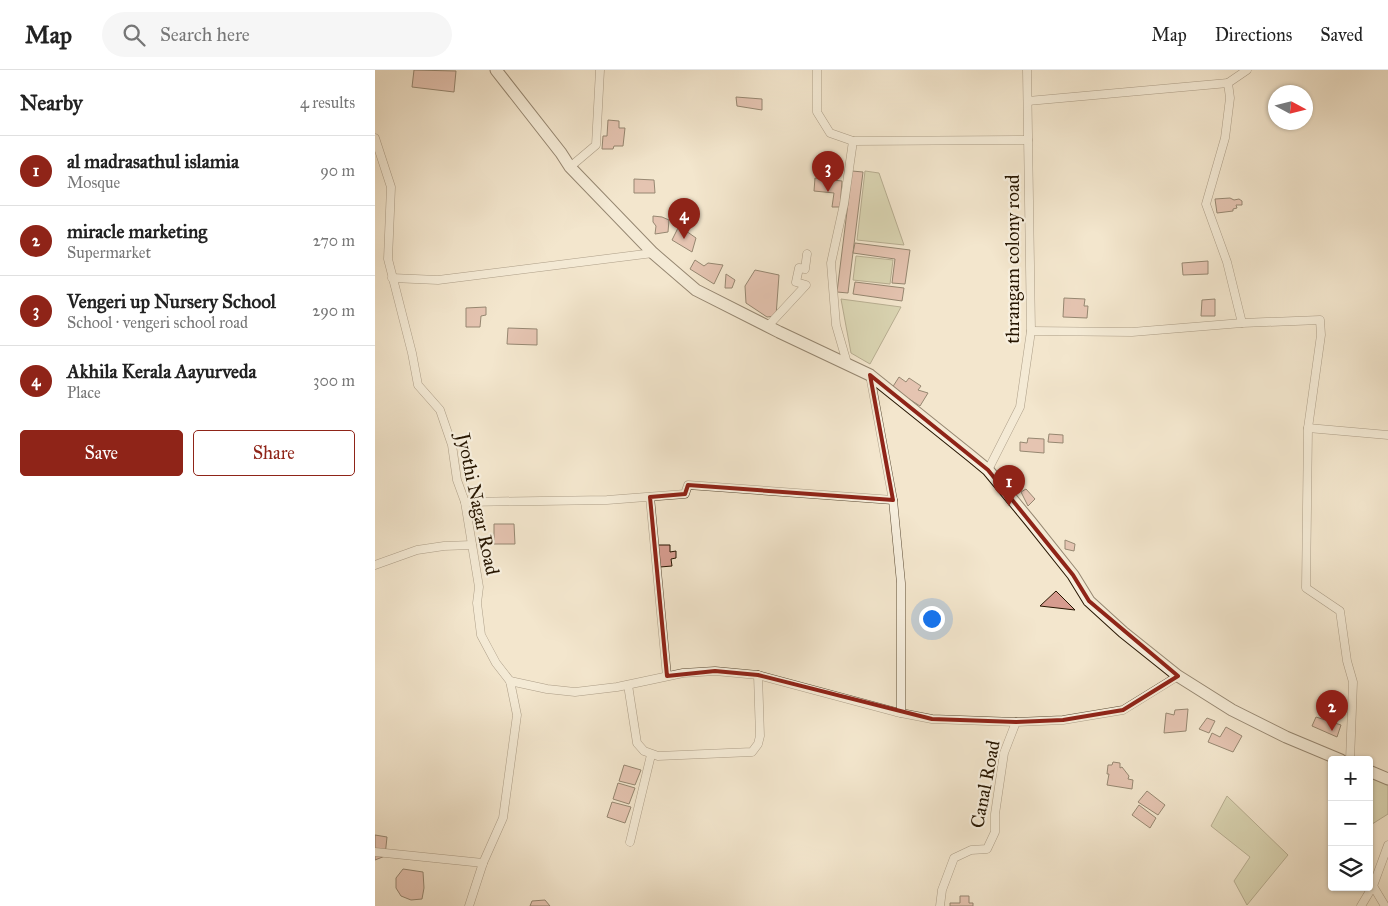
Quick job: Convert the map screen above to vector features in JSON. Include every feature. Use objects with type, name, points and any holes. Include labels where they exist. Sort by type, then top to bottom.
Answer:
[{"type":"main road","points":[[496,70],[570,167],[653,253],[696,290],[870,374],[988,470],[1073,575],[1089,601],[1123,632],[1178,676],[1232,710],[1286,737],[1331,756]]},
{"type":"main road","points":[[1373,773],[1388,779]]},
{"type":"street","points":[[570,167],[596,145],[600,70]]},
{"type":"street","points":[[817,70],[817,112],[830,133],[853,141],[1028,140]]},
{"type":"street","name":"thrangam colony road","points":[[988,470],[1020,407],[1031,332],[1027,70]]},
{"type":"street","points":[[1028,101],[1229,83],[1247,70]]},
{"type":"street","points":[[1229,83],[1230,98],[1225,138],[1206,204],[1227,262],[1242,323]]},
{"type":"street","name":"Jyothi Nagar Road","points":[[375,138],[391,187],[388,260],[412,353],[418,385],[440,410],[452,445],[457,480],[465,502],[479,587],[477,603],[481,635],[496,664],[510,682],[517,715],[503,818],[483,863],[469,906]]},
{"type":"street","points":[[847,364],[836,326],[831,263],[844,204],[853,141]]},
{"type":"street","points":[[392,278],[438,280],[653,253]]},
{"type":"street","points":[[768,326],[806,286],[797,282],[799,268],[805,269],[807,254]]},
{"type":"street","points":[[1031,332],[1132,332],[1242,323],[1320,320],[1321,335],[1308,428],[1306,588],[1340,611],[1347,661],[1353,682],[1350,756]]},
{"type":"street","points":[[870,374],[893,500],[901,584],[901,713]]},
{"type":"street","points":[[1308,428],[1388,436]]},
{"type":"street","points":[[465,502],[607,500],[650,497],[685,494],[688,485],[893,500]]},
{"type":"street","points":[[650,497],[667,676]]},
{"type":"street","points":[[375,565],[417,550],[444,546],[472,545]]},
{"type":"street","points":[[510,682],[575,692],[667,676],[715,671],[757,675],[901,713],[932,719],[1016,722]]},
{"type":"street","points":[[628,684],[637,743],[644,751],[651,755],[752,752],[758,744],[760,736],[757,675]]},
{"type":"street","name":"Canal Road","points":[[940,906],[942,890],[954,858],[971,850],[987,849],[995,832],[997,800],[1004,753],[1016,722],[1063,720],[1123,710],[1178,676]]},
{"type":"street","points":[[630,842],[651,755]]},
{"type":"street","points":[[1385,906],[1373,886],[1388,845]]},
{"type":"street","points":[[375,852],[483,863]]},
{"type":"street","points":[[1361,906],[1370,891]]},
{"type":"highlighted area","points":[[870,375],[988,470],[1073,575],[1089,601],[1178,676],[1123,710],[1063,720],[1016,722],[932,719],[758,675],[715,671],[667,676],[650,497],[685,494],[688,485],[893,500]]},
{"type":"green space","points":[[865,171],[879,173],[904,245],[857,240]]},
{"type":"green space","points":[[856,256],[893,260],[890,284],[853,280]]},
{"type":"green space","points":[[841,299],[901,307],[870,364],[851,353]]},
{"type":"green space","points":[[1377,771],[1388,779],[1388,814],[1373,823],[1373,801],[1373,777]]},
{"type":"green space","points":[[1227,796],[1288,855],[1247,905],[1234,881],[1250,857],[1211,826]]},
{"type":"building","points":[[414,70],[456,71],[454,92],[412,87]]},
{"type":"building","points":[[736,97],[762,99],[762,110],[737,106]]},
{"type":"building","points":[[608,120],[619,121],[619,128],[625,128],[623,146],[614,146],[613,149],[602,149],[603,136],[607,136]]},
{"type":"building","points":[[852,171],[863,172],[848,293],[837,292]]},
{"type":"building","points":[[815,178],[842,181],[840,207],[832,207],[834,193],[814,191]]},
{"type":"building","points":[[634,179],[654,180],[655,193],[634,193]]},
{"type":"building","points":[[1230,198],[1234,200],[1239,199],[1242,201],[1242,205],[1236,205],[1237,208],[1233,209],[1233,211],[1217,213],[1215,199]]},
{"type":"building","points":[[653,216],[669,220],[668,232],[655,234],[656,226],[653,222]]},
{"type":"building","points":[[679,226],[696,238],[692,252],[672,240]]},
{"type":"building","points":[[855,243],[910,250],[905,284],[892,283],[895,259],[853,253]]},
{"type":"building","points":[[695,260],[704,266],[708,263],[723,265],[714,284],[690,269]]},
{"type":"building","points":[[1208,261],[1208,274],[1183,275],[1182,263]]},
{"type":"building","points":[[755,270],[779,275],[776,316],[767,317],[746,303],[745,286]]},
{"type":"building","points":[[726,274],[735,280],[732,288],[725,288]]},
{"type":"building","points":[[855,282],[904,288],[902,301],[853,294]]},
{"type":"building","points":[[1064,298],[1085,299],[1084,306],[1088,306],[1087,318],[1063,317]]},
{"type":"building","points":[[1215,299],[1215,316],[1201,316],[1202,300]]},
{"type":"building","points":[[486,307],[486,315],[481,316],[480,327],[466,327],[466,308]]},
{"type":"building","points":[[508,328],[537,329],[537,345],[507,344]]},
{"type":"building","points":[[899,377],[906,382],[909,378],[921,386],[918,390],[928,393],[920,406],[892,388]]},
{"type":"building","points":[[1049,434],[1063,435],[1063,443],[1048,442]]},
{"type":"building","points":[[1028,438],[1044,439],[1044,453],[1020,451],[1020,442],[1027,443]]},
{"type":"building","points":[[1026,489],[1035,499],[1028,506],[1021,492]]},
{"type":"building","points":[[494,524],[514,524],[515,544],[494,544]]},
{"type":"building","points":[[1065,540],[1075,544],[1074,551],[1065,549]]},
{"type":"building","points":[[658,545],[670,545],[670,552],[676,551],[676,558],[671,559],[672,566],[660,567]]},
{"type":"building","points":[[1056,591],[1075,610],[1040,606]]},
{"type":"building","points":[[1188,709],[1186,731],[1164,733],[1166,713],[1174,715],[1175,710]]},
{"type":"building","points":[[1316,717],[1341,725],[1337,737],[1312,726]]},
{"type":"building","points":[[1207,718],[1215,721],[1209,733],[1199,729]]},
{"type":"building","points":[[1226,727],[1242,736],[1233,752],[1208,742],[1212,733],[1220,737]]},
{"type":"building","points":[[1113,762],[1120,763],[1120,768],[1122,767],[1129,776],[1128,779],[1133,780],[1132,789],[1107,785],[1108,765],[1112,765]]},
{"type":"building","points":[[624,765],[641,770],[635,785],[619,781]]},
{"type":"building","points":[[618,783],[635,788],[629,804],[613,799]]},
{"type":"building","points":[[1147,791],[1165,805],[1158,815],[1138,802]]},
{"type":"building","points":[[612,802],[631,807],[625,823],[607,817]]},
{"type":"building","points":[[1139,805],[1156,818],[1150,828],[1132,815]]},
{"type":"building","points":[[375,835],[387,837],[385,856],[375,860]]},
{"type":"building","points":[[403,869],[423,872],[424,888],[422,899],[411,900],[401,896],[396,888],[396,878]]},
{"type":"building","points":[[960,896],[969,896],[969,903],[973,903],[973,906],[950,906],[950,903],[960,903]]},
{"type":"building","points":[[545,900],[550,906],[530,906],[532,901]]},
{"type":"place","name":"Vengeri up Nursery School","points":[[828,192]]},
{"type":"place","name":"Akhila Kerala Aayurveda","points":[[684,239]]},
{"type":"place","name":"al madrasathul islamia","points":[[1009,506]]},
{"type":"place","name":"miracle marketing","points":[[1332,731]]}]
